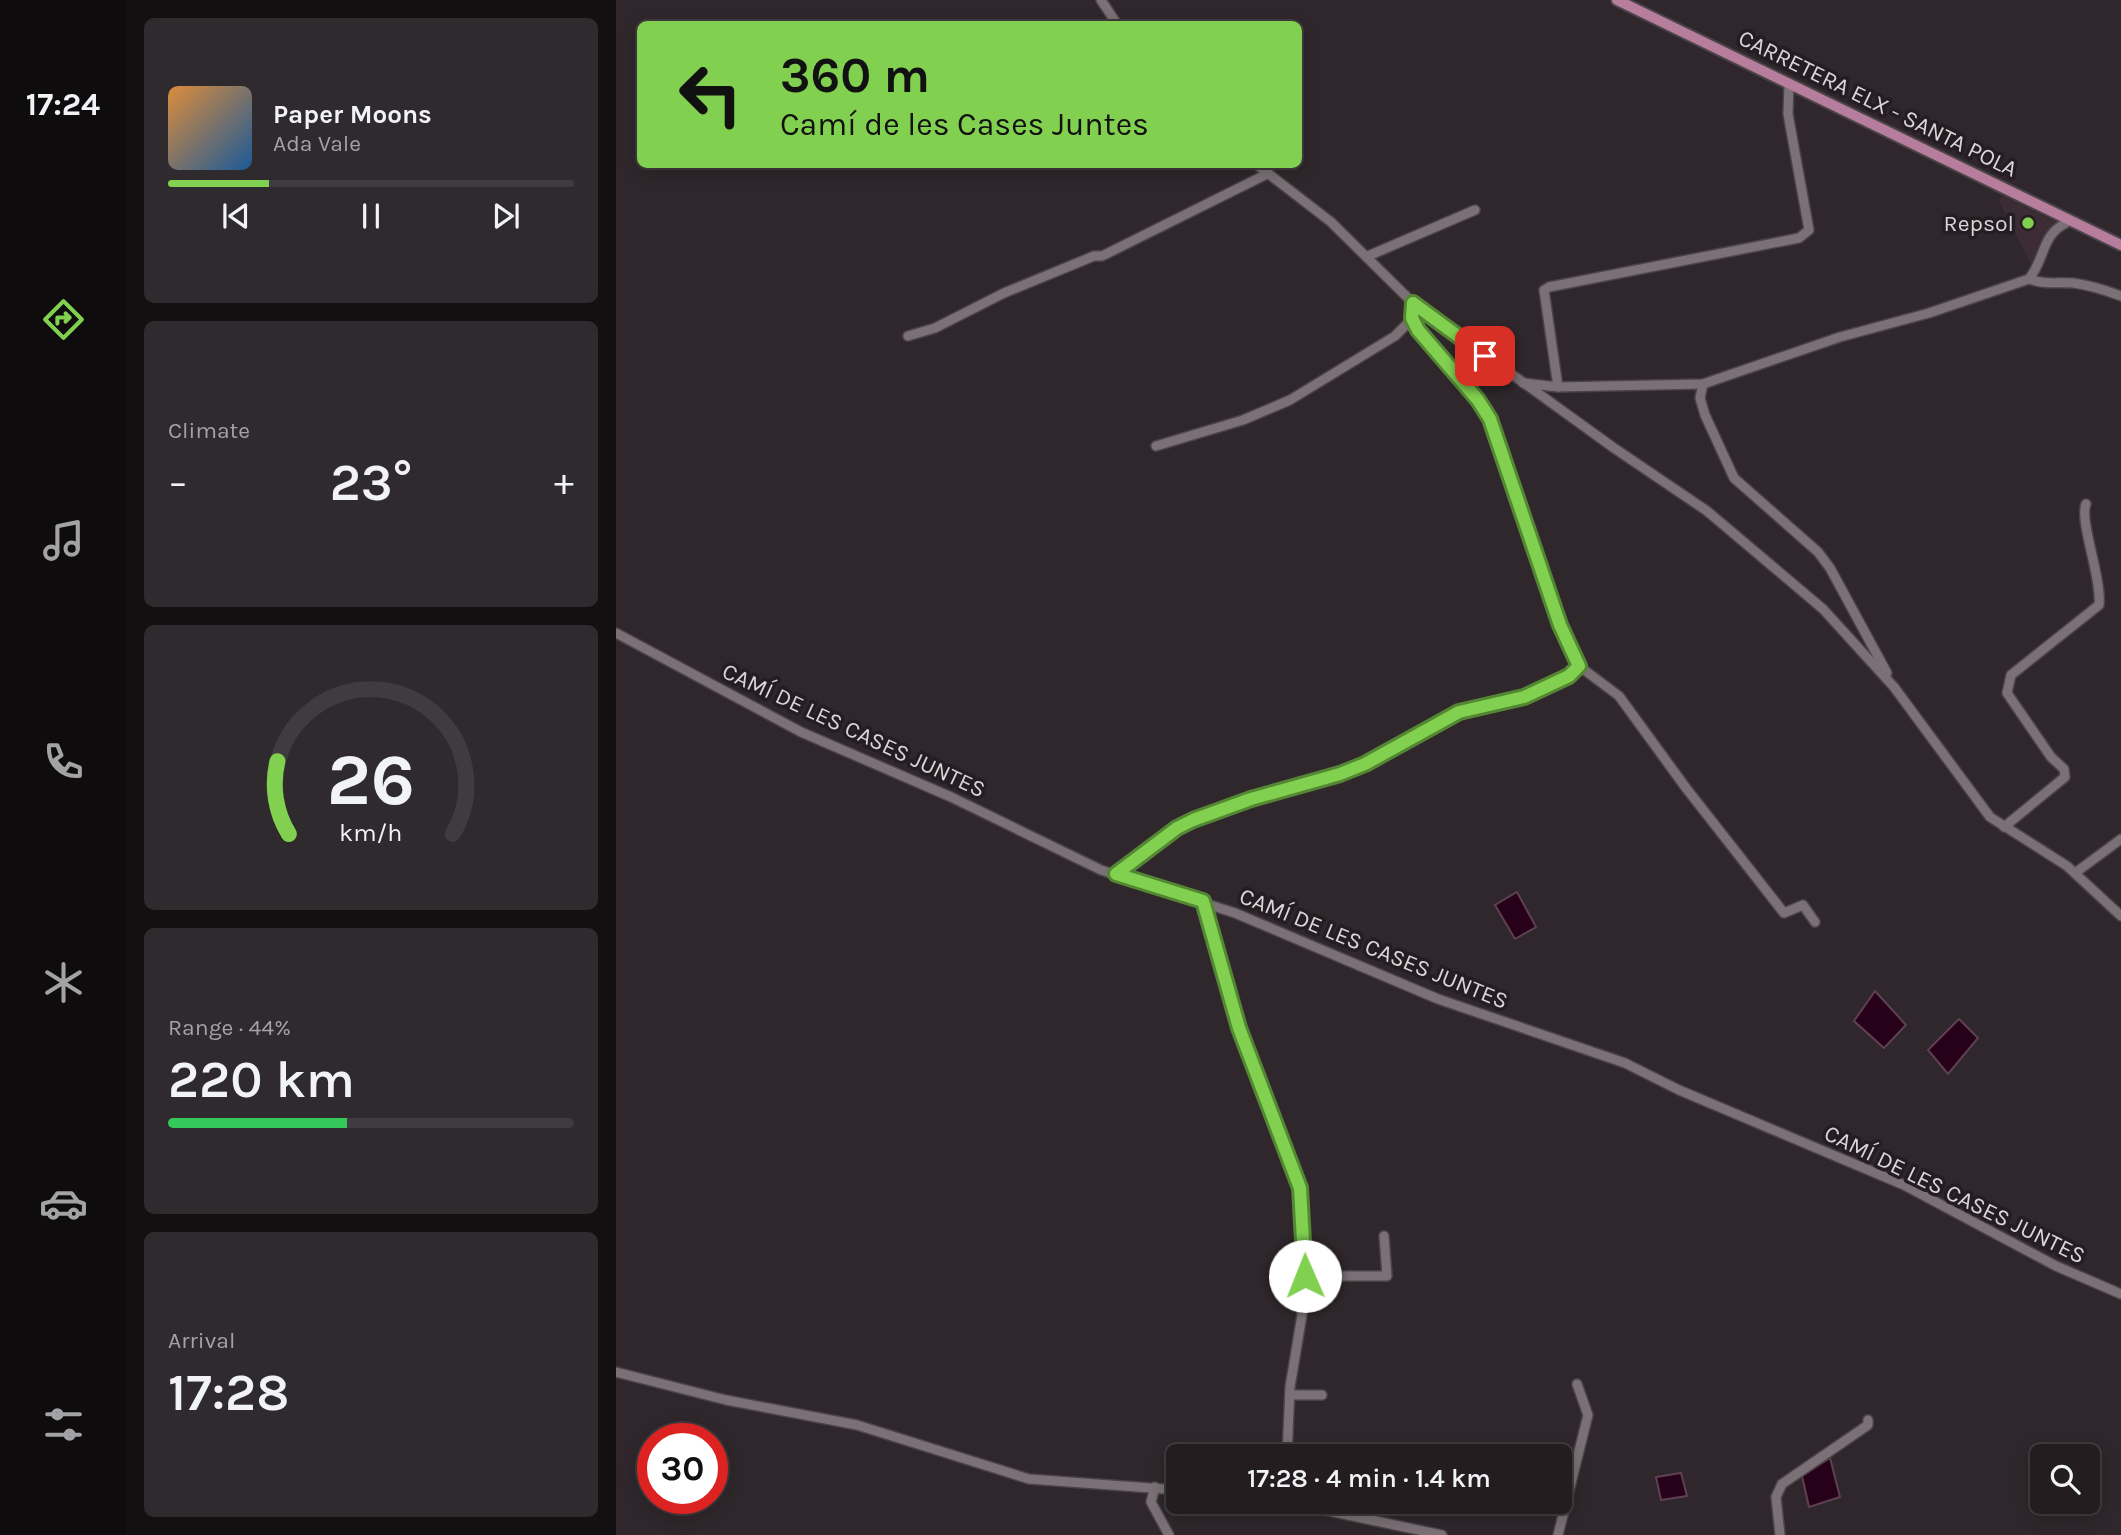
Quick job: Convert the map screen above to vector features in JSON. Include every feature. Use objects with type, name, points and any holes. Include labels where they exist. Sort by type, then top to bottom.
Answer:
[{"type":"main road","name":"CARRETERA ELX - SANTA POLA","points":[[1617,0],[2121,245]]},
{"type":"main road","name":"CARRETERA ELX - SANTA POLA","points":[[1630,0],[2121,239]]},
{"type":"street","points":[[1101,0],[1115,21]]},
{"type":"street","points":[[1558,387],[1544,290],[1549,286],[1799,238],[1809,230],[1788,114],[1788,83]]},
{"type":"street","points":[[1260,168],[1331,222],[1413,303],[1707,510],[1823,609],[1894,687],[1990,817],[2051,854],[2121,916]]},
{"type":"street","points":[[908,336],[935,328],[1004,293],[1081,261],[1102,256],[1267,174]]},
{"type":"street","points":[[1368,256],[1475,210]]},
{"type":"street","points":[[1522,382],[1558,387],[1703,384],[1840,337],[1929,313],[2029,279],[2036,271],[2048,237],[2055,228],[2066,223]]},
{"type":"street","points":[[2029,279],[2042,284],[2096,286],[2121,296]]},
{"type":"street","points":[[1413,303],[1412,318],[1418,330],[1478,400],[1490,419],[1560,625],[1579,666],[1619,696],[1686,788],[1784,913],[1803,905],[1815,922]]},
{"type":"street","points":[[1156,446],[1243,420],[1290,400],[1395,336],[1412,318]]},
{"type":"street","points":[[1703,384],[1700,398],[1705,415],[1734,478],[1824,560],[1894,687]]},
{"type":"street","points":[[2004,827],[2065,777],[2064,769],[2051,757],[2007,693],[2007,685],[2011,675],[2099,605],[2101,594],[2094,555],[2084,522],[2083,511],[2086,505]]},
{"type":"street","name":"CAMÍ DE LES CASES JUNTES","points":[[616,633],[801,732],[962,802],[1101,870],[1203,901],[1438,999],[1625,1063],[1679,1090],[1904,1185],[2056,1266],[2121,1294]]},
{"type":"street","points":[[1116,874],[1177,828],[1193,820],[1251,799],[1340,774],[1365,764],[1459,712],[1524,697],[1569,676],[1579,666]]},
{"type":"street","points":[[2075,873],[2121,839]]},
{"type":"street","points":[[1203,901],[1239,1028],[1300,1188],[1305,1276],[1290,1395],[1288,1444]]},
{"type":"street","points":[[1305,1276],[1387,1276],[1384,1236]]},
{"type":"street","points":[[616,1372],[726,1400],[857,1425],[1029,1479],[1110,1487],[1166,1489]]},
{"type":"street","points":[[1558,1535],[1588,1415],[1577,1384]]},
{"type":"street","points":[[1290,1395],[1322,1395]]},
{"type":"street","points":[[1780,1535],[1776,1497],[1782,1484],[1868,1425],[1868,1420]]},
{"type":"street","points":[[1155,1488],[1151,1502],[1169,1535]]},
{"type":"street","points":[[1346,1514],[1442,1535]]},
{"type":"shaded area","points":[[2003,196],[2055,222],[2032,266],[1998,199]]},
{"type":"shaded area","points":[[1517,892],[1536,927],[1515,939],[1495,905]]},
{"type":"shaded area","points":[[1875,991],[1906,1025],[1884,1048],[1854,1021]]},
{"type":"shaded area","points":[[1959,1019],[1978,1038],[1948,1074],[1928,1050]]},
{"type":"shaded area","points":[[1830,1458],[1840,1497],[1809,1507],[1802,1476]]},
{"type":"shaded area","points":[[1681,1473],[1687,1496],[1661,1500],[1656,1477]]},
{"type":"place","name":"Repsol","points":[[2028,223]]},
{"type":"route","points":[[1305,1276],[1300,1188],[1239,1028],[1203,901],[1116,874],[1177,828],[1193,820],[1251,799],[1340,774],[1365,764],[1459,712],[1524,697],[1569,676],[1579,666],[1560,625],[1490,419],[1478,400],[1418,330],[1412,318],[1413,303],[1485,356]]}]
